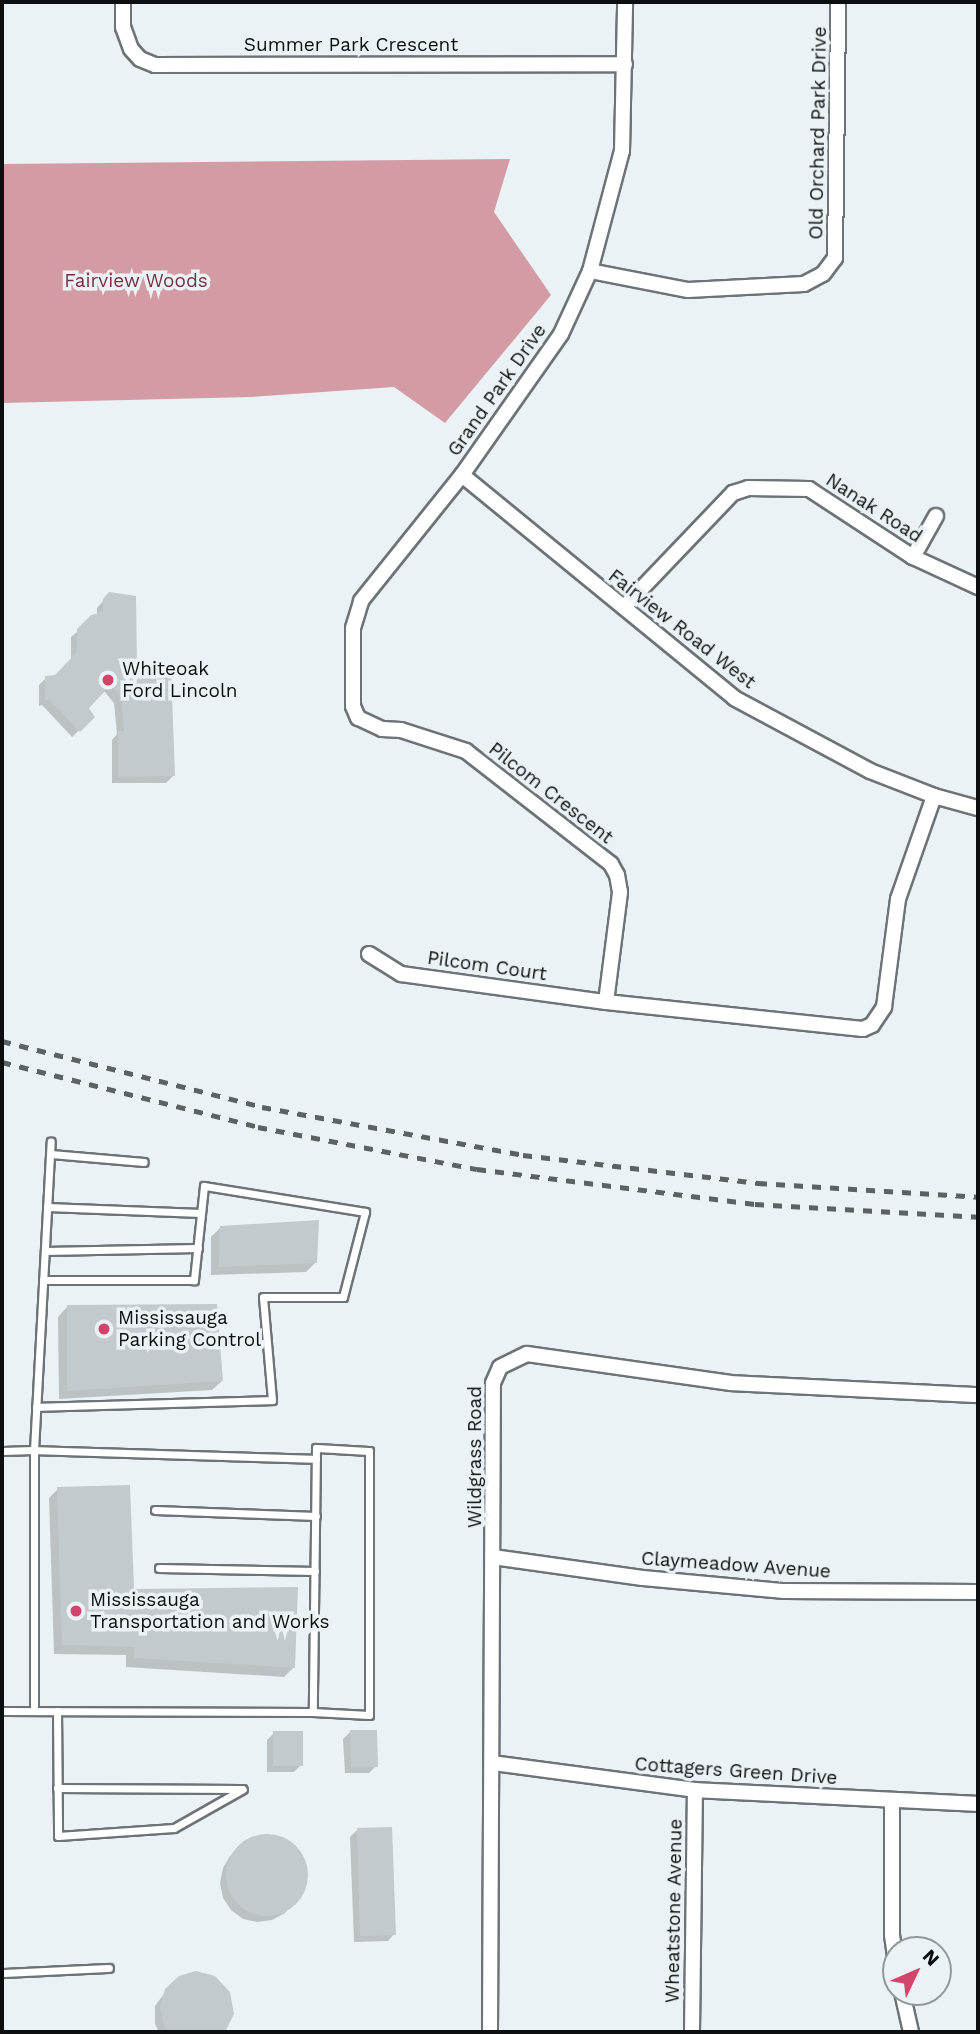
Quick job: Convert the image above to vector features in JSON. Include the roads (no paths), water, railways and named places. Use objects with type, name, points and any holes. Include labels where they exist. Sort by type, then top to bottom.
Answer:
[{"type":"street","name":"Summer Park Crescent","points":[[123,2],[123,27],[131,49],[140,59],[155,65],[625,64]]},
{"type":"street","name":"Grand Park Drive","points":[[462,475],[561,334],[590,271],[622,151],[625,2]]},
{"type":"street","name":"Old Orchard Park Drive","points":[[590,271],[688,290],[804,284],[823,274],[835,258],[838,2]]},
{"type":"street","name":"Fairview Road West","points":[[462,475],[734,698],[870,771],[934,796],[978,808]]},
{"type":"street","name":"Pilcom Crescent","points":[[462,475],[361,601],[353,628],[353,706],[358,718],[367,724],[401,730],[466,751],[611,864],[617,875],[620,892],[606,1002]]},
{"type":"street","name":"Nanak Road","points":[[624,607],[733,493],[748,488],[809,489],[913,557],[978,587]]},
{"type":"street","points":[[913,557],[936,516]]},
{"type":"street","points":[[606,1002],[857,1029],[872,1025],[884,1007],[888,994],[887,978],[898,899],[934,796]]},
{"type":"street","name":"Pilcom Court","points":[[369,954],[401,974],[606,1002]]},
{"type":"street","name":"Wildgrass Road","points":[[490,2032],[493,1383],[500,1367],[519,1356],[534,1355],[731,1383],[978,1395]]},
{"type":"street","name":"Claymeadow Avenue","points":[[494,1557],[655,1580],[784,1591],[978,1592]]},
{"type":"street","name":"Cottagers Green Drive","points":[[493,1763],[695,1790],[978,1804]]},
{"type":"street","name":"Wheatstone Avenue","points":[[692,2032],[695,1790]]},
{"type":"street","points":[[892,1800],[892,1936]]},
{"type":"street","points":[[905,2006],[911,2032]]},
{"type":"lane","points":[[34,1711],[34,1450],[51,1141]]},
{"type":"lane","points":[[51,1154],[145,1162]]},
{"type":"lane","points":[[36,1407],[272,1400],[263,1297],[343,1297],[365,1212],[204,1186],[194,1280],[43,1280]]},
{"type":"lane","points":[[47,1207],[201,1213]]},
{"type":"lane","points":[[45,1251],[198,1248]]},
{"type":"lane","points":[[2,1711],[313,1712],[369,1715],[369,1451],[316,1448],[313,1712]]},
{"type":"lane","points":[[2,1451],[316,1460]]},
{"type":"lane","points":[[155,1510],[316,1516]]},
{"type":"lane","points":[[159,1568],[315,1571]]},
{"type":"lane","points":[[57,1711],[58,1836],[174,1828],[243,1789],[58,1788]]},
{"type":"lane","points":[[2,1973],[109,1968]]},
{"type":"railway","points":[[2,1041],[262,1107],[523,1155],[758,1183],[978,1197]]},
{"type":"railway","points":[[2,1062],[258,1127],[477,1169],[755,1204],[978,1217]]},
{"type":"place","name":"Whiteoak Ford Lincoln","points":[[108,680]]},
{"type":"place","name":"Mississauga Parking Control","points":[[104,1329]]},
{"type":"place","name":"Mississauga Transportation and Works","points":[[76,1611]]},
{"type":"park label","name":"Fairview Woods","points":[[136,281]]}]
